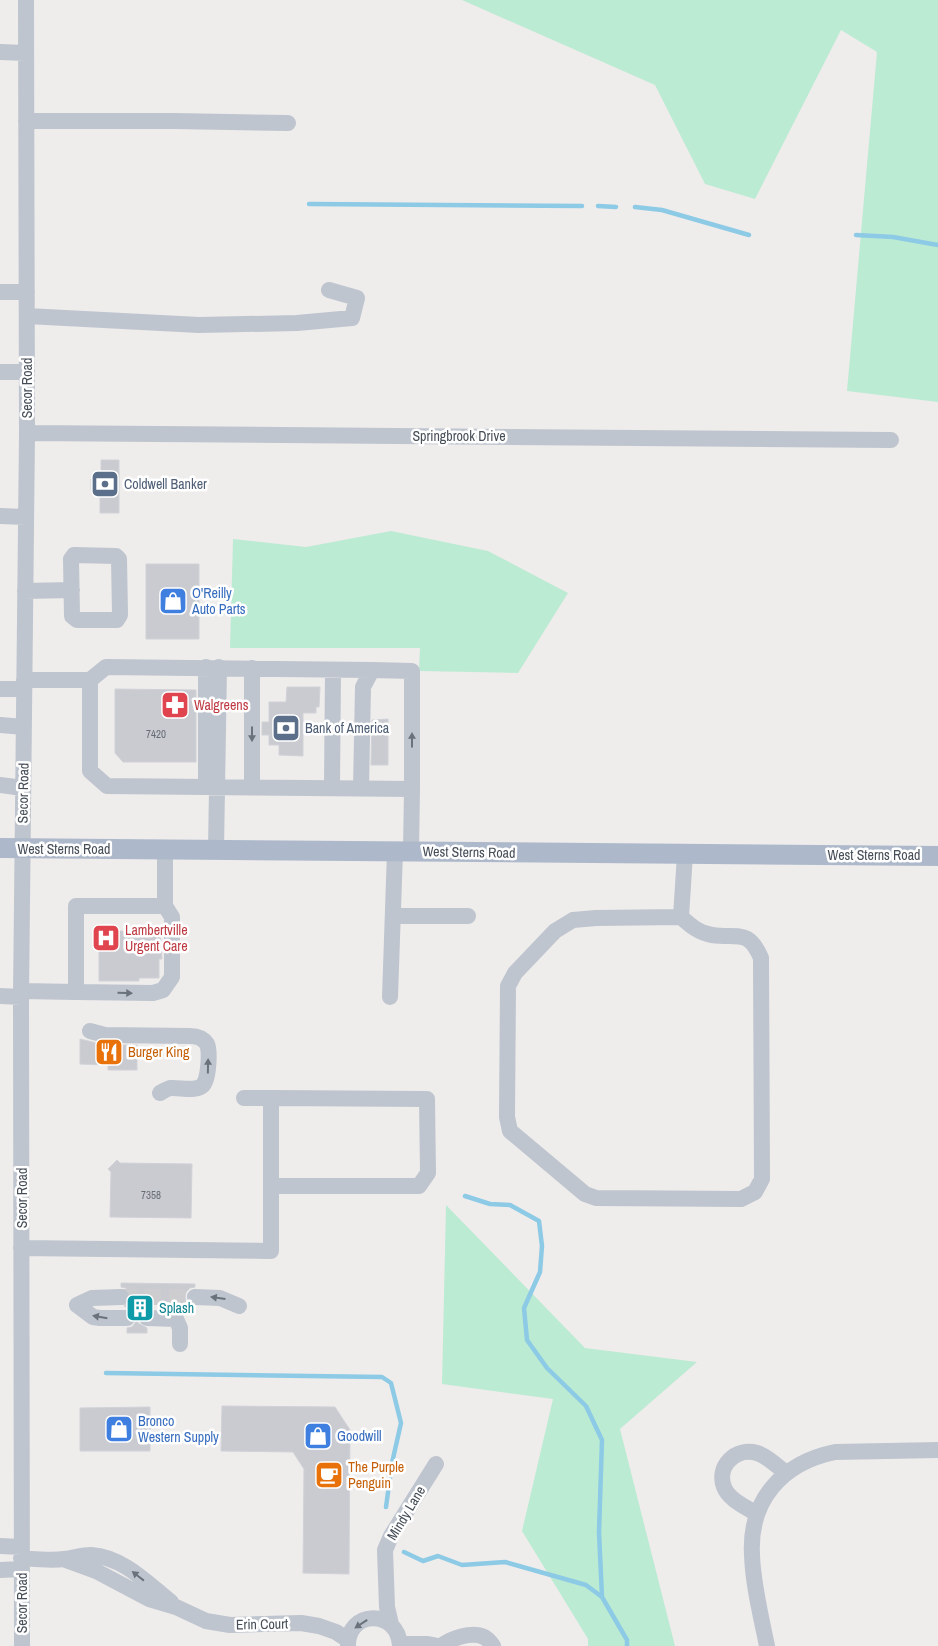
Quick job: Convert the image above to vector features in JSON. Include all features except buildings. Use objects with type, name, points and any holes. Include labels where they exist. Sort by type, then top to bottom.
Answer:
[{"type":"main road","name":"West Sterns Road","points":[[0,848],[938,856]]},
{"type":"street","name":"Secor Road","points":[[22,1646],[22,848],[27,433],[26,0]]},
{"type":"street","points":[[0,52],[26,53]]},
{"type":"street","points":[[26,121],[288,123]]},
{"type":"street","points":[[27,316],[198,325],[297,323],[352,318],[357,298],[329,290]]},
{"type":"street","points":[[0,292],[27,292]]},
{"type":"street","points":[[0,372],[27,372]]},
{"type":"street","name":"Springbrook Drive","points":[[27,433],[891,440]]},
{"type":"street","points":[[0,516],[26,516]]},
{"type":"street","points":[[74,555],[116,556],[119,558],[120,615],[117,620],[77,620],[72,616],[72,590],[71,559],[74,555]]},
{"type":"street","points":[[25,591],[72,590]]},
{"type":"street","points":[[0,689],[24,684],[90,680],[106,667],[412,671],[412,789],[393,916],[390,997]]},
{"type":"street","points":[[212,667],[212,787],[216,850]]},
{"type":"street","points":[[252,668],[252,787]]},
{"type":"street","points":[[332,787],[333,670]]},
{"type":"street","points":[[361,788],[363,687],[372,670]]},
{"type":"street","points":[[90,680],[90,771],[107,786],[412,789]]},
{"type":"street","points":[[0,725],[24,727]]},
{"type":"street","points":[[0,785],[23,788]]},
{"type":"street","points":[[0,996],[76,992],[153,993],[163,990],[172,977],[172,917],[165,906],[165,850]]},
{"type":"street","points":[[681,917],[685,854]]},
{"type":"street","points":[[76,992],[76,906],[165,906]]},
{"type":"street","points":[[393,916],[468,916]]},
{"type":"street","points":[[681,917],[694,929],[712,935],[742,936],[755,944],[761,958],[762,1179],[755,1192],[741,1199],[596,1198],[585,1194],[510,1131],[507,1117],[508,986],[515,973],[555,931],[573,920],[681,917]]},
{"type":"street","points":[[90,1032],[105,1035],[190,1036],[204,1040],[208,1049],[208,1078],[204,1085],[196,1089],[169,1088],[160,1093]]},
{"type":"street","points":[[244,1098],[427,1099],[428,1173],[419,1186],[271,1186]]},
{"type":"street","points":[[22,1248],[271,1251],[271,1098]]},
{"type":"street","points":[[121,1297],[92,1298],[77,1305],[93,1317],[127,1318]]},
{"type":"street","points":[[195,1297],[220,1298],[239,1306]]},
{"type":"street","points":[[147,1318],[176,1320],[180,1328],[180,1344]]},
{"type":"street","points":[[766,1646],[752,1554],[757,1514],[768,1493],[786,1473],[809,1460],[835,1452],[938,1450]]},
{"type":"street","points":[[757,1514],[732,1498],[724,1487],[723,1473],[729,1460],[734,1455],[742,1452],[756,1453],[786,1473]]},
{"type":"street","name":"Mindy Lane","points":[[391,1624],[387,1607],[385,1550],[391,1536],[436,1464]]},
{"type":"street","points":[[0,1546],[21,1558]]},
{"type":"street","points":[[0,1570],[21,1558]]},
{"type":"street","name":"Erin Court","points":[[21,1558],[63,1560],[96,1571],[149,1599],[176,1607],[213,1623],[230,1625],[301,1624],[318,1626],[336,1632],[348,1643]]},
{"type":"street","name":"Erin Court","points":[[348,1643],[350,1632],[356,1625],[365,1620],[381,1619],[391,1624]]},
{"type":"street","points":[[391,1624],[399,1637],[400,1645],[428,1644],[440,1646],[448,1641],[476,1635],[486,1638],[493,1646]]},
{"type":"green space","points":[[462,0],[938,0],[938,402],[847,391],[877,52],[841,30],[755,199],[705,184],[655,85]]},
{"type":"green space","points":[[391,531],[488,551],[568,593],[518,673],[419,671],[420,648],[230,648],[233,539],[306,547]]},
{"type":"green space","points":[[446,1205],[585,1348],[697,1362],[620,1429],[675,1646],[588,1646],[588,1639],[522,1531],[553,1399],[442,1384]]},
{"type":"waterway","points":[[309,204],[582,206]]},
{"type":"waterway","points":[[598,206],[616,207]]},
{"type":"waterway","points":[[635,207],[662,210],[749,235]]},
{"type":"waterway","points":[[856,235],[893,237],[938,245]]},
{"type":"waterway","points":[[465,1196],[490,1204],[510,1205],[539,1221],[542,1246],[540,1272],[524,1308],[527,1340],[547,1368],[586,1406],[602,1440],[599,1532],[602,1597]]},
{"type":"waterway","points":[[106,1373],[382,1377],[391,1383],[401,1423],[392,1463],[386,1507]]},
{"type":"waterway","points":[[404,1552],[423,1561],[438,1556],[462,1565],[505,1562],[586,1585],[602,1597],[627,1640],[627,1646]]},
{"type":"tunnel","points":[[121,1297],[195,1297]]},
{"type":"place","name":"Coldwell Banker","points":[[105,484]]},
{"type":"place","name":"O'Reilly Auto Parts","points":[[173,601]]},
{"type":"place","name":"Walgreens","points":[[175,705]]},
{"type":"place","name":"Bank of America","points":[[286,728]]},
{"type":"place","name":"Lambertville Urgent Care","points":[[106,938]]},
{"type":"place","name":"Burger King","points":[[109,1052]]},
{"type":"place","name":"Splash","points":[[140,1308]]},
{"type":"place","name":"Bronco Western Supply","points":[[119,1429]]},
{"type":"place","name":"Goodwill","points":[[318,1436]]},
{"type":"place","name":"The Purple Penguin","points":[[329,1475]]}]
